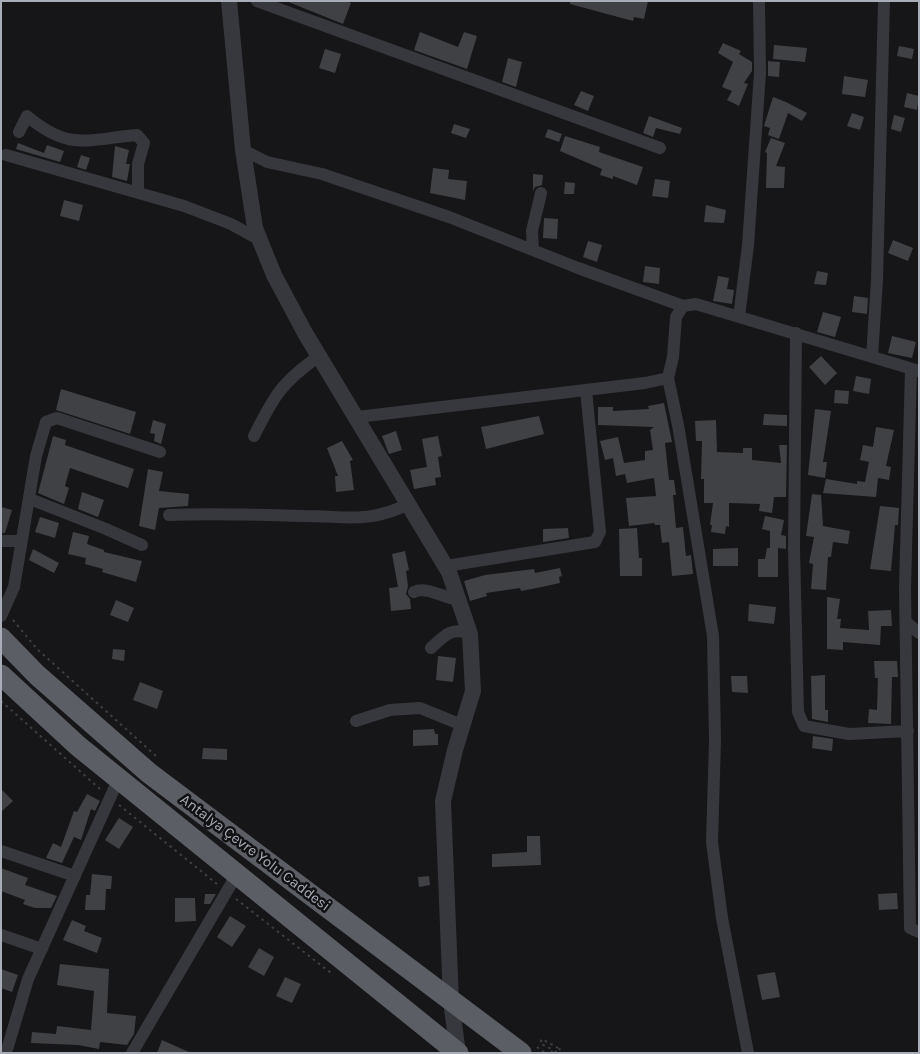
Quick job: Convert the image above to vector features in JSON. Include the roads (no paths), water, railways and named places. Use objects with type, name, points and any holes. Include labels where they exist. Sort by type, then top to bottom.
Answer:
[{"type":"highway","name":"Antalya Çevre Yolu Caddesi","points":[[1,638],[37,675],[68,699],[149,773],[451,1001],[529,1050]]},
{"type":"highway","name":"Antalya Çevre Yolu Caddesi","points":[[1,675],[78,746],[118,778],[232,883],[458,1053]]},
{"type":"street","points":[[229,1],[243,150],[256,228],[260,240],[274,275],[305,333],[446,566],[470,634],[473,691],[462,725],[443,801],[451,1001],[458,1053]]},
{"type":"street","points":[[257,1],[660,148]]},
{"type":"street","points":[[739,316],[748,245],[760,73],[758,1]]},
{"type":"street","points":[[872,357],[877,280],[884,1]]},
{"type":"street","points":[[19,132],[27,116],[43,129],[63,138],[81,142],[137,135],[144,144],[138,164],[138,193]]},
{"type":"street","points":[[243,150],[267,162],[322,174],[440,214],[683,306],[696,304],[915,370],[906,622],[908,731],[914,839],[910,928],[919,932]]},
{"type":"street","points":[[6,155],[184,206],[232,224],[260,240]]},
{"type":"street","points":[[533,250],[532,231],[541,193]]},
{"type":"street","points":[[683,306],[676,317],[674,357],[668,378],[678,425],[713,636],[714,740],[712,842],[722,918],[748,1053]]},
{"type":"street","points":[[796,333],[794,549],[798,712],[804,726],[850,734],[908,731]]},
{"type":"street","points":[[254,436],[273,398],[292,375],[319,356]]},
{"type":"street","points":[[357,417],[644,383],[668,378]]},
{"type":"street","points":[[446,566],[595,542],[600,532],[586,390]]},
{"type":"street","points":[[3,613],[14,587],[36,456],[46,422],[57,418],[160,452]]},
{"type":"street","points":[[30,499],[106,529],[142,546]]},
{"type":"street","points":[[169,516],[199,514],[354,518],[387,515],[409,504]]},
{"type":"street","points":[[1,541],[22,541]]},
{"type":"street","points":[[414,592],[425,589],[444,598],[459,600]]},
{"type":"street","points":[[906,622],[919,633]]},
{"type":"street","points":[[430,648],[448,632],[461,630],[470,634]]},
{"type":"street","points":[[356,720],[390,710],[420,708],[462,725]]},
{"type":"street","points":[[17,1053],[8,1047],[7,1026],[118,778]]},
{"type":"street","points":[[1,851],[75,876]]},
{"type":"street","points":[[132,1053],[232,883]]},
{"type":"street","points":[[1,935],[42,949]]}]
